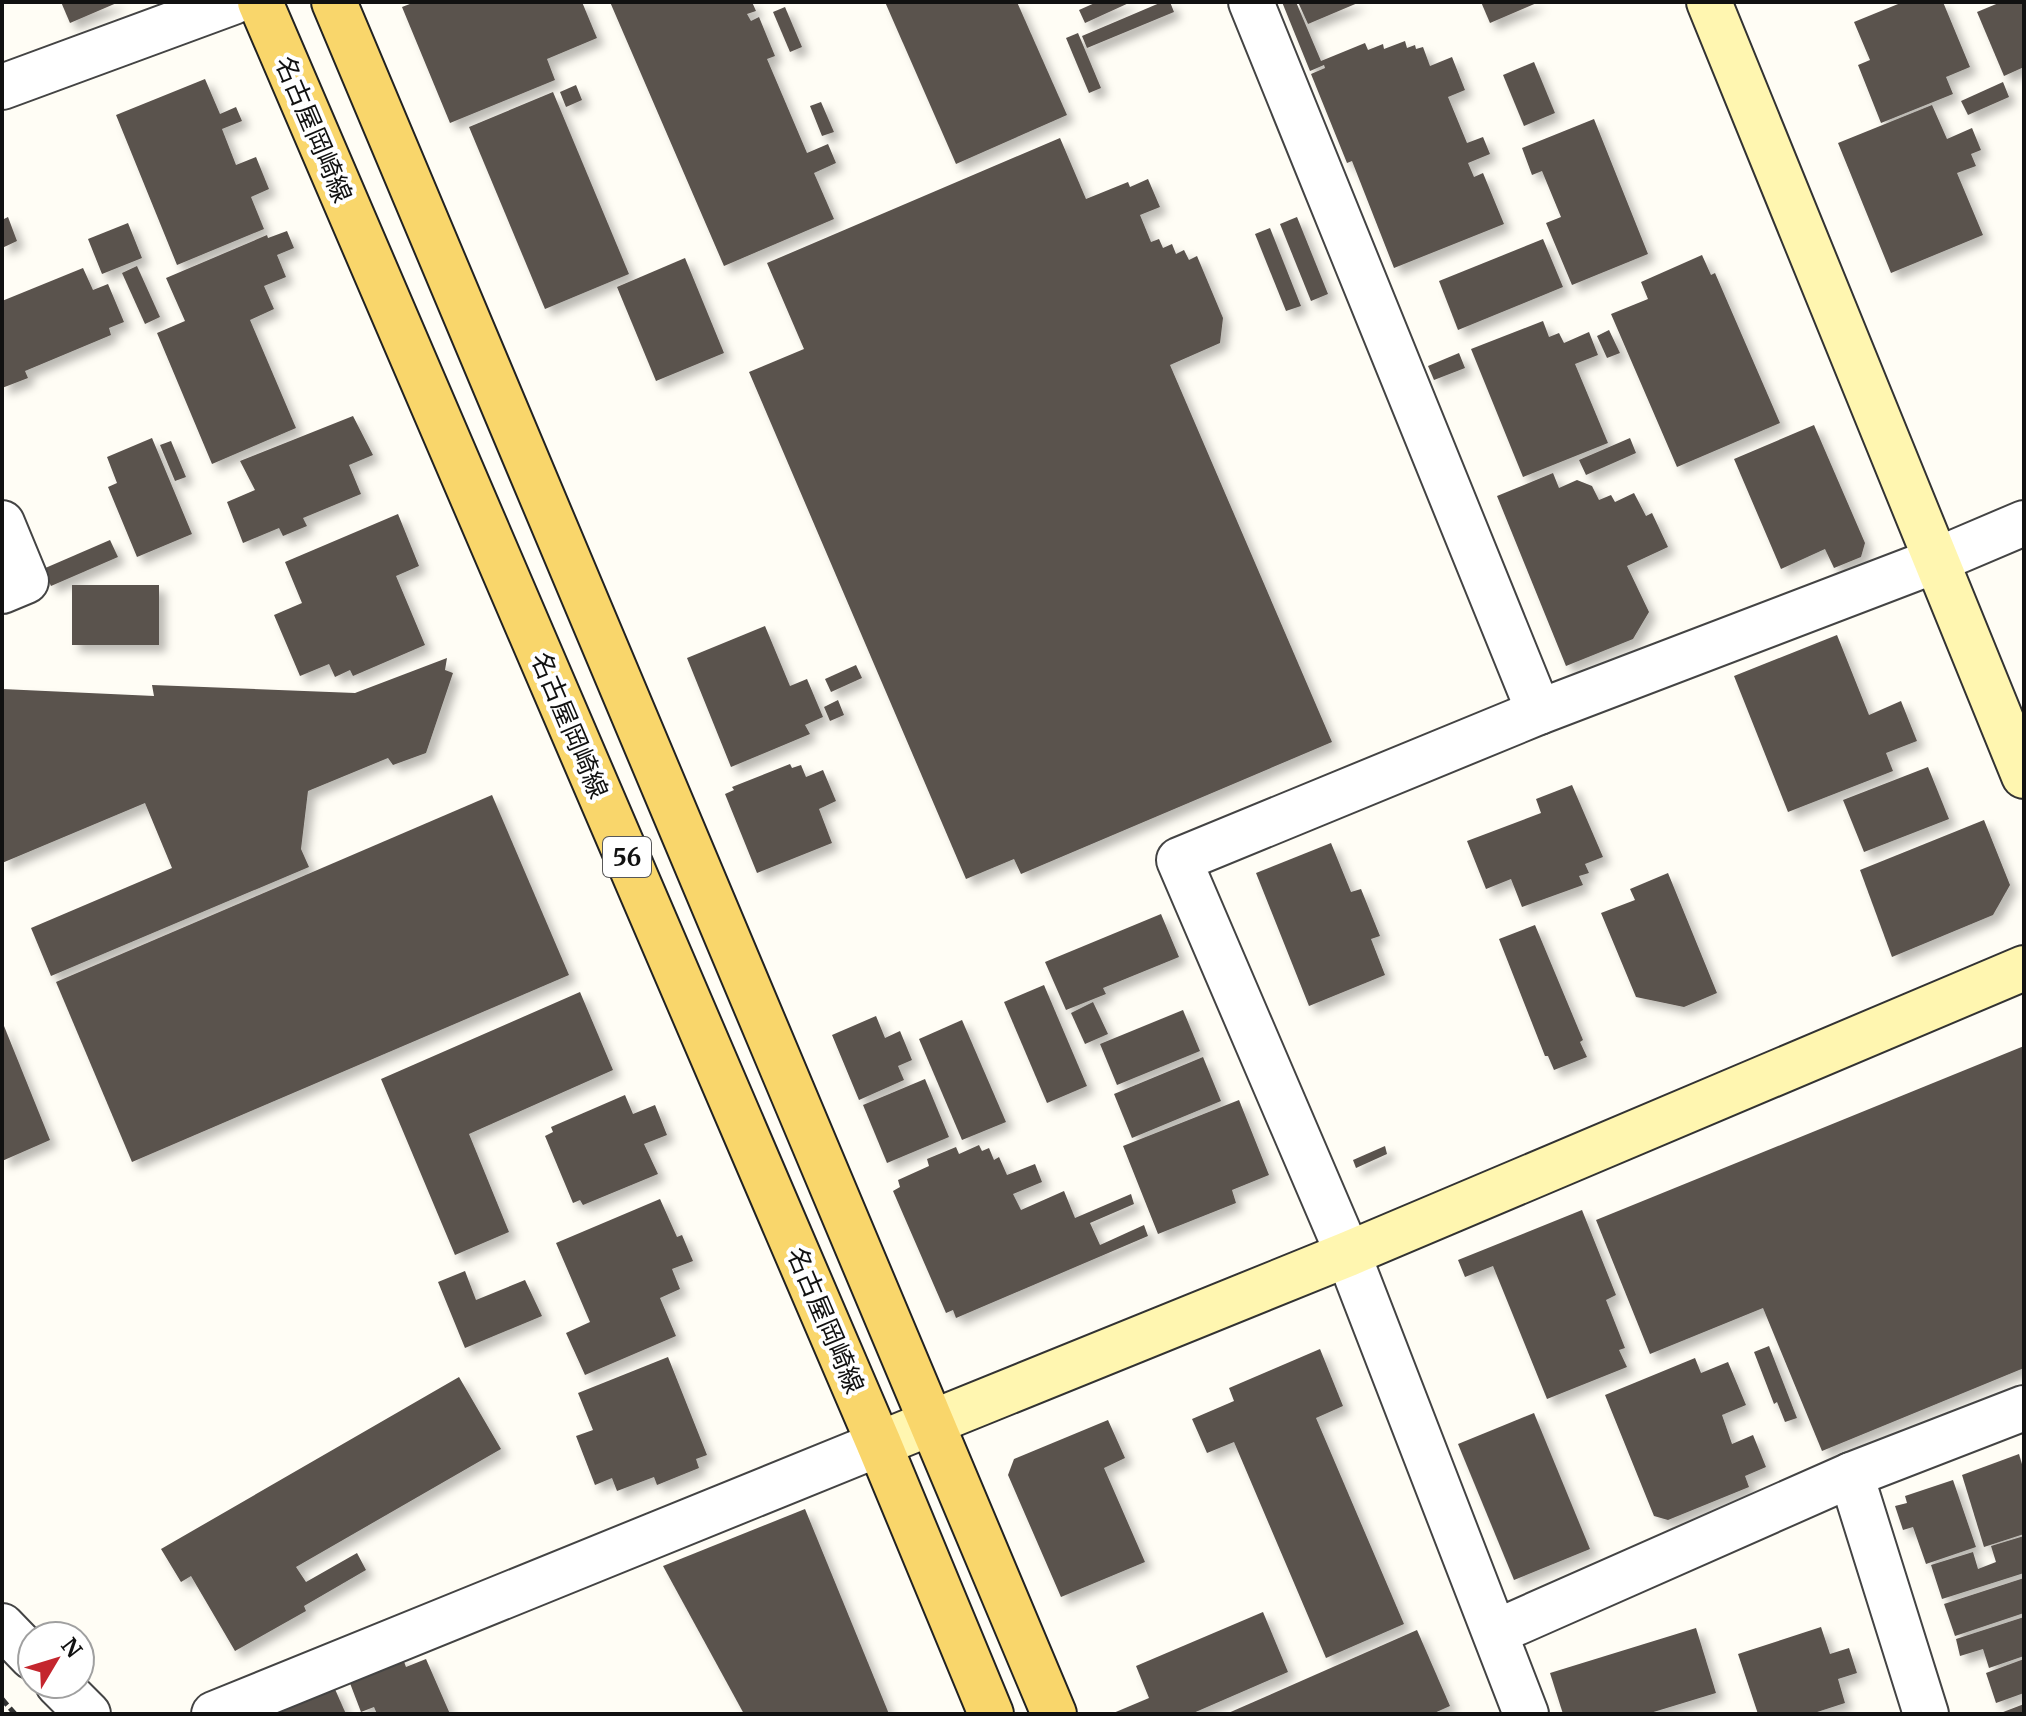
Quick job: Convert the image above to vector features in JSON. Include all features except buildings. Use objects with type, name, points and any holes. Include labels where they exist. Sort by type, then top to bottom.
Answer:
[{"type":"main road","name":"名古屋岡崎線","points":[[260,2],[879,1444],[991,1714]]},
{"type":"main road","name":"56","points":[[334,2],[1054,1714]]},
{"type":"street","points":[[2,87],[233,2]]},
{"type":"street","points":[[1251,2],[1539,712]]},
{"type":"street","points":[[1709,2],[2024,776]]},
{"type":"street","points":[[2,523],[26,581],[2,591]]},
{"type":"street","points":[[1526,1714],[1348,1254],[1179,860],[1539,712],[1937,560],[2024,523]]},
{"type":"street","points":[[214,1714],[1348,1254],[2024,968]]},
{"type":"street","points":[[1496,1632],[1851,1475],[2024,1408]]},
{"type":"street","points":[[1851,1475],[1926,1714]]},
{"type":"street","points":[[2,1626],[16,1640]]},
{"type":"path","points":[[2,1699],[15,1714]]}]
